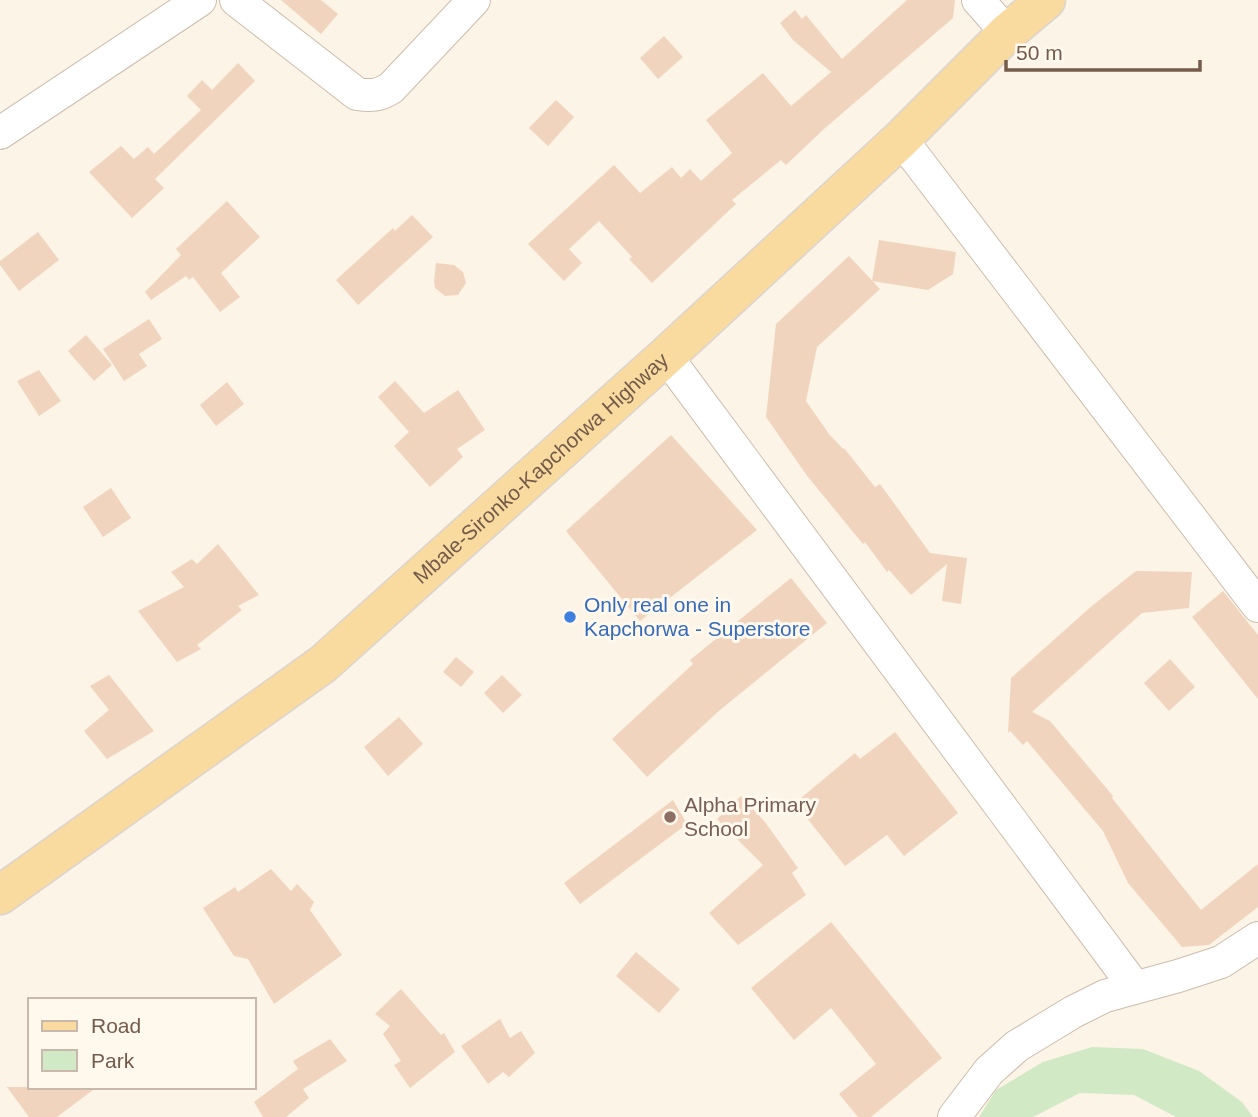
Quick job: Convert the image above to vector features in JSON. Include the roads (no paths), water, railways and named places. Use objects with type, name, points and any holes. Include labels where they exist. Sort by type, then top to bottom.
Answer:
[{"type":"main road","name":"Mbale-Sironko-Kapchorwa Highway","points":[[2,888],[323,664],[666,356],[901,139],[1007,33],[1046,0]]},
{"type":"street","points":[[0,133],[200,0]]},
{"type":"street","points":[[236,0],[357,94],[372,97],[391,88],[474,0]]},
{"type":"street","points":[[978,0],[1007,33]]},
{"type":"street","points":[[901,139],[1258,606]]},
{"type":"street","points":[[666,356],[1134,986]]},
{"type":"street","points":[[954,1117],[989,1071],[1017,1046],[1105,996],[1221,961],[1258,938]]},
{"type":"place","name":"Only real one in Kapchorwa - Superstore","points":[[570,617]]},
{"type":"place","name":"Alpha Primary School","points":[[670,817]]}]
